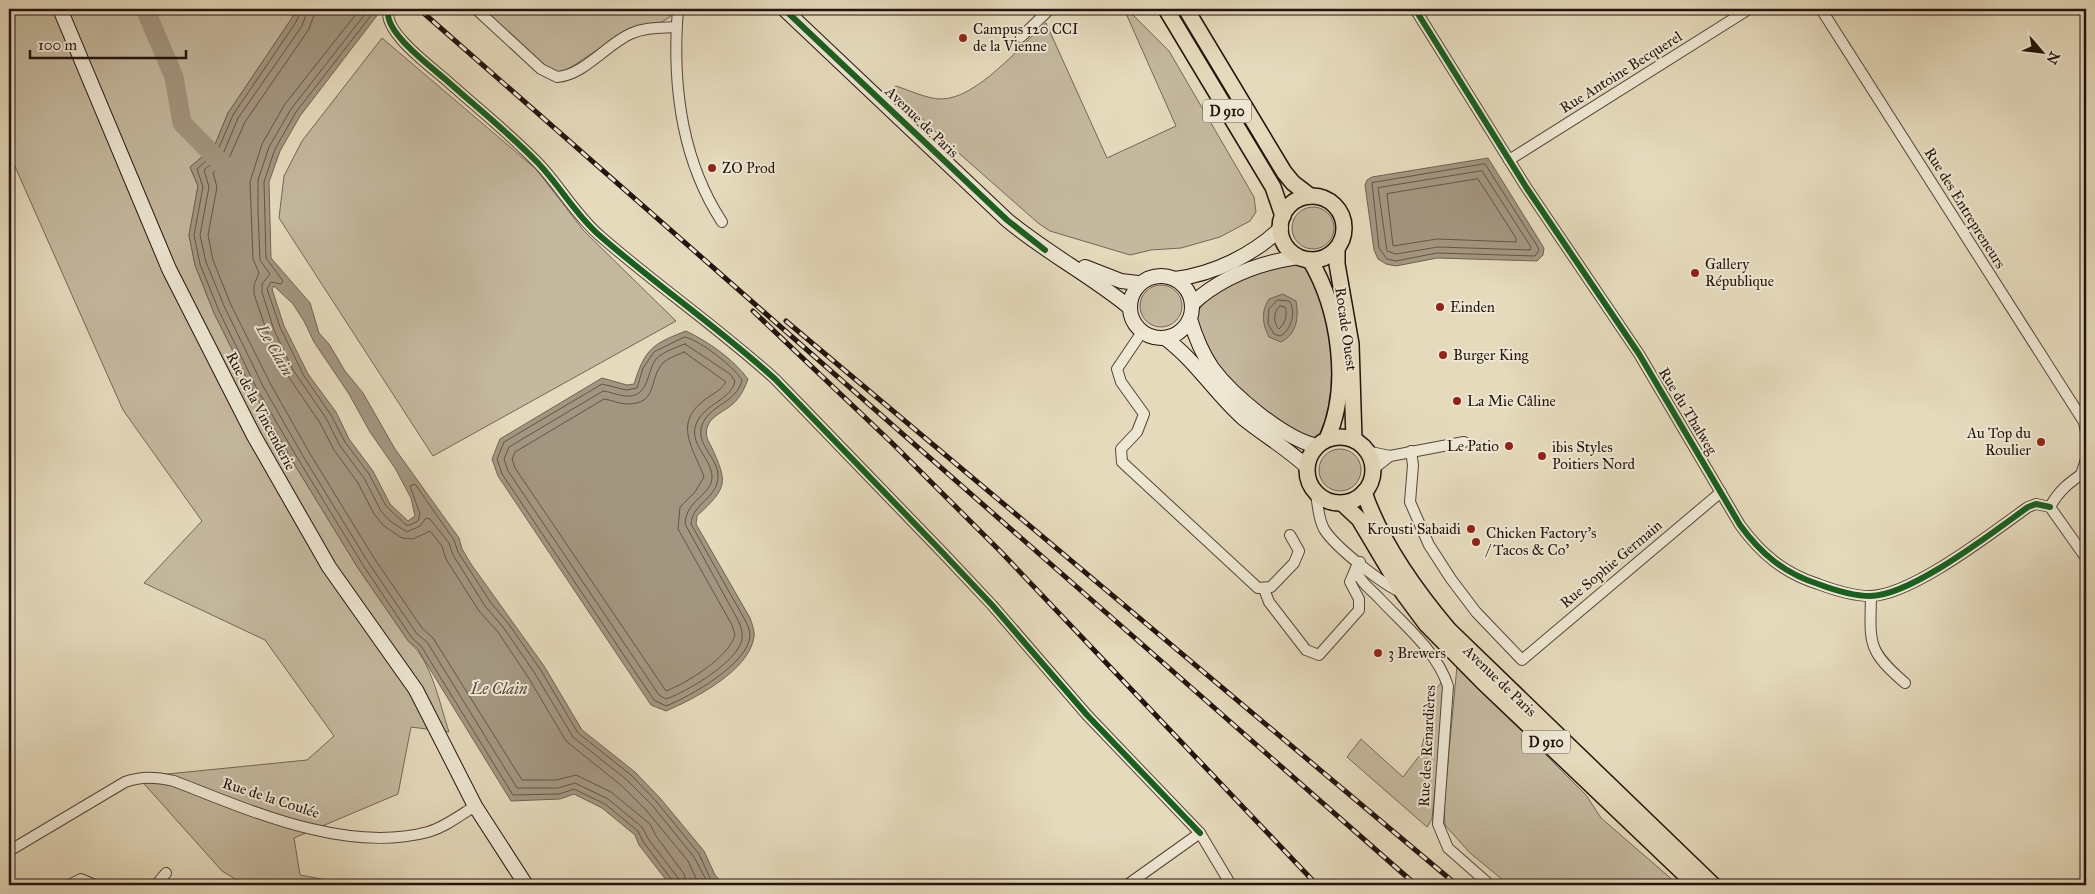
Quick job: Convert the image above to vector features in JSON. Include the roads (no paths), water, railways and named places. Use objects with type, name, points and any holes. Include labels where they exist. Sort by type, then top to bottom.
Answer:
[{"type":"main road","name":"Rue de la Vincenderie","points":[[60,9],[169,268],[254,436],[329,568],[416,690],[474,806]]},
{"type":"main road","name":"Avenue de Paris","points":[[784,9],[1007,220],[1045,250],[1111,292],[1129,307]]},
{"type":"main road","name":"D 910","points":[[1166,9],[1273,187],[1282,222]]},
{"type":"main road","name":"D 910","points":[[1186,9],[1284,172],[1293,183],[1310,196]]},
{"type":"main road","points":[[1193,304],[1216,285],[1271,261],[1330,255],[1337,248],[1344,231],[1341,213],[1328,200],[1310,196],[1294,202],[1282,222],[1266,242],[1226,264],[1188,277],[1175,279],[1163,276],[1150,277],[1138,283],[1131,295],[1129,307],[1132,321],[1142,332],[1165,338],[1176,346],[1214,390],[1244,418],[1308,467]]},
{"type":"main road","points":[[1282,222],[1285,245],[1304,258]]},
{"type":"main road","name":"Rocade Ouest","points":[[1337,248],[1337,264],[1352,364],[1354,440]]},
{"type":"main road","name":"Avenue de Paris","points":[[1045,250],[1100,274],[1138,283]]},
{"type":"main road","name":"Rocade Ouest","points":[[1304,258],[1326,293],[1332,313],[1338,354],[1339,393],[1336,420],[1322,443]]},
{"type":"main road","points":[[1165,338],[1180,332],[1190,319],[1193,304],[1187,289],[1175,279]]},
{"type":"main road","points":[[1190,319],[1202,350],[1213,368],[1256,411],[1287,435],[1302,443],[1322,443],[1341,437],[1354,440],[1366,451],[1372,461],[1372,470],[1364,492],[1355,500],[1343,504],[1328,501],[1316,494],[1309,481],[1308,467],[1310,455],[1322,443]]},
{"type":"main road","name":"Avenue de Paris","points":[[1364,492],[1374,518],[1412,582],[1449,630],[1713,885]]},
{"type":"main road","name":"Avenue de Paris","points":[[1343,504],[1359,519],[1403,593],[1426,624],[1454,654],[1696,885]]},
{"type":"main road","points":[[474,806],[526,885]]},
{"type":"street","points":[[389,9],[388,18],[391,26],[412,50],[538,163],[576,212],[597,233],[663,289],[748,354],[775,379],[943,552],[992,605],[1087,715],[1200,833],[1231,885]]},
{"type":"street","points":[[476,9],[541,69],[556,77],[570,73],[632,33],[655,28],[676,27]]},
{"type":"street","points":[[678,9],[676,79],[681,114],[700,180],[722,222]]},
{"type":"street","points":[[1022,37],[1050,9]]},
{"type":"street","name":"Rue du Thalweg","points":[[1415,9],[1509,160],[1639,354],[1754,546],[1774,562],[1804,580],[1839,592],[1871,596],[1896,591],[1917,581],[2028,507],[2036,504],[2050,507]]},
{"type":"street","name":"Rue Antoine Becquerel","points":[[1509,160],[1749,9]]},
{"type":"street","name":"Rue des Entrepreneurs","points":[[1821,9],[2086,426]]},
{"type":"street","points":[[1142,332],[1117,369],[1121,382],[1144,414],[1137,432],[1121,449],[1122,462],[1254,584],[1264,589],[1269,602],[1306,650],[1319,655],[1359,610],[1360,599],[1350,582],[1358,565]]},
{"type":"street","points":[[1372,470],[1390,456],[1464,442]]},
{"type":"street","points":[[1366,451],[1390,456]]},
{"type":"street","name":"Rue Sophie Germain","points":[[1411,451],[1414,465],[1410,502],[1429,545],[1451,579],[1476,612],[1522,660],[1721,492]]},
{"type":"street","points":[[2086,459],[2083,473],[2057,494],[2050,507],[2086,558]]},
{"type":"street","name":"Rue des Renardières","points":[[1316,494],[1319,515],[1324,528],[1358,565],[1387,586],[1403,593]]},
{"type":"street","points":[[1264,589],[1271,586],[1298,556],[1296,543],[1290,534]]},
{"type":"street","name":"Rue des Renardières","points":[[1358,565],[1362,581],[1422,644],[1444,672],[1448,686],[1448,701],[1438,824],[1448,848],[1490,885]]},
{"type":"street","points":[[1871,596],[1870,631],[1877,656],[1905,683]]},
{"type":"street","name":"Rue de la Coulée","points":[[9,851],[124,782],[138,777],[154,776],[174,780],[302,828],[381,837],[419,834],[440,828],[474,806]]},
{"type":"street","points":[[1127,885],[1200,833]]},
{"type":"street","points":[[156,885],[166,873]]},
{"type":"street","points":[[69,885],[81,879],[95,885]]},
{"type":"water","name":"Le Clain","points":[[298,9],[382,9],[300,116],[280,151],[269,182],[271,258],[310,303],[319,333],[329,344],[345,371],[363,393],[395,449],[459,538],[462,549],[471,564],[544,666],[582,730],[635,772],[660,798],[704,851],[715,875],[724,885],[670,885],[639,845],[635,835],[602,808],[574,794],[560,799],[511,801],[417,648],[409,642],[358,568],[293,462],[253,391],[214,313],[195,265],[189,235],[198,186],[190,167],[214,147],[228,113]],"holes":[[[274,286],[293,304],[314,342],[349,394],[370,432],[395,468],[411,498],[415,516],[408,521],[390,504],[373,471],[349,439],[336,412],[308,374],[284,326],[272,289]]]},
{"type":"water","points":[[1488,158],[1544,248],[1543,255],[1537,261],[1437,258],[1396,266],[1386,264],[1378,259],[1374,250],[1365,185],[1367,180],[1372,177]]},
{"type":"water","points":[[1283,294],[1296,301],[1297,319],[1294,330],[1281,342],[1269,337],[1263,318],[1269,299]]},
{"type":"water","points":[[686,331],[720,352],[748,379],[743,391],[733,404],[713,418],[708,424],[707,438],[717,458],[722,484],[715,498],[697,516],[696,524],[750,618],[754,637],[750,649],[731,672],[705,691],[666,711],[651,705],[498,476],[492,459],[500,439],[602,378],[627,385],[634,384],[642,363],[651,349],[665,340]]},
{"type":"waterway","points":[[145,9],[174,77],[182,123],[226,168]]},
{"type":"railway","points":[[419,9],[1416,885]]},
{"type":"railway","points":[[753,311],[891,442],[1001,552],[1317,885]]},
{"type":"railway","points":[[786,321],[1457,885]]},
{"type":"place","name":"Campus 120 CCI de la Vienne","points":[[963,38]]},
{"type":"place","name":"ZO Prod","points":[[712,168]]},
{"type":"place","name":"Gallery République","points":[[1695,273]]},
{"type":"place","name":"Einden","points":[[1440,307]]},
{"type":"place","name":"Burger King","points":[[1443,355]]},
{"type":"place","name":"La Mie Câline","points":[[1457,401]]},
{"type":"place","name":"Au Top du Roulier","points":[[2041,442]]},
{"type":"place","name":"Le Patio","points":[[1509,446]]},
{"type":"place","name":"ibis Styles Poitiers Nord","points":[[1542,456]]},
{"type":"place","name":"Krousti Sabaidi","points":[[1471,529]]},
{"type":"place","name":"Chicken Factory's / Tacos & Co'","points":[[1476,542]]},
{"type":"place","name":"3 Brewers","points":[[1378,653]]}]
